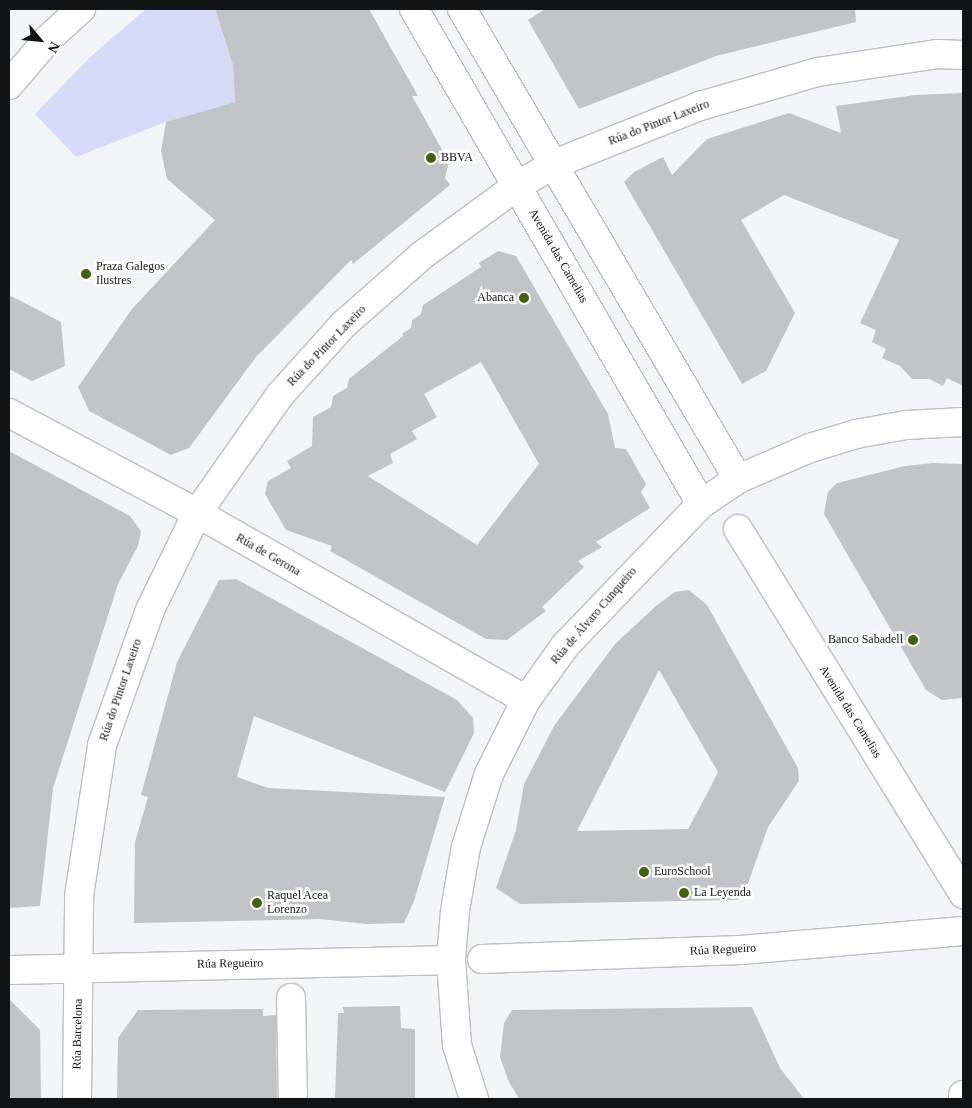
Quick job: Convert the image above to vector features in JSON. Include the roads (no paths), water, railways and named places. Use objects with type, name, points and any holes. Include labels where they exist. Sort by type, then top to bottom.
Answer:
[{"type":"street","points":[[9,85],[48,39],[81,9]]},
{"type":"street","name":"Avenida das Camelias","points":[[414,9],[701,504]]},
{"type":"street","points":[[462,9],[738,479]]},
{"type":"street","name":"Rúa do Pintor Laxeiro","points":[[79,969],[79,896],[102,745],[150,610],[197,513],[280,395],[344,324],[421,256],[517,186],[554,164],[700,106],[818,72],[937,54],[963,55]]},
{"type":"street","name":"Rúa de Gerona","points":[[9,413],[197,513],[526,700]]},
{"type":"street","name":"Rúa de Álvaro Cunqueiro","points":[[472,1098],[457,1046],[451,960],[455,911],[466,847],[489,774],[526,700],[571,639],[701,504],[738,479],[810,448],[856,434],[906,425],[963,422]]},
{"type":"street","name":"Avenida das Camelias","points":[[738,529],[963,894]]},
{"type":"street","name":"Rúa Regueiro","points":[[482,959],[742,950],[963,931]]},
{"type":"street","name":"Rúa Regueiro","points":[[9,970],[451,960]]},
{"type":"street","name":"Rúa Barcelona","points":[[77,1099],[79,969]]},
{"type":"street","points":[[291,998],[293,1099]]},
{"type":"place","name":"BBVA","points":[[431,158]]},
{"type":"place","name":"Praza Galegos Ilustres","points":[[86,274]]},
{"type":"place","name":"Abanca","points":[[524,298]]},
{"type":"place","name":"Banco Sabadell","points":[[913,640]]},
{"type":"place","name":"EuroSchool","points":[[644,872]]},
{"type":"place","name":"La Leyenda","points":[[684,893]]},
{"type":"place","name":"Raquel Acea Lorenzo","points":[[257,903]]}]
